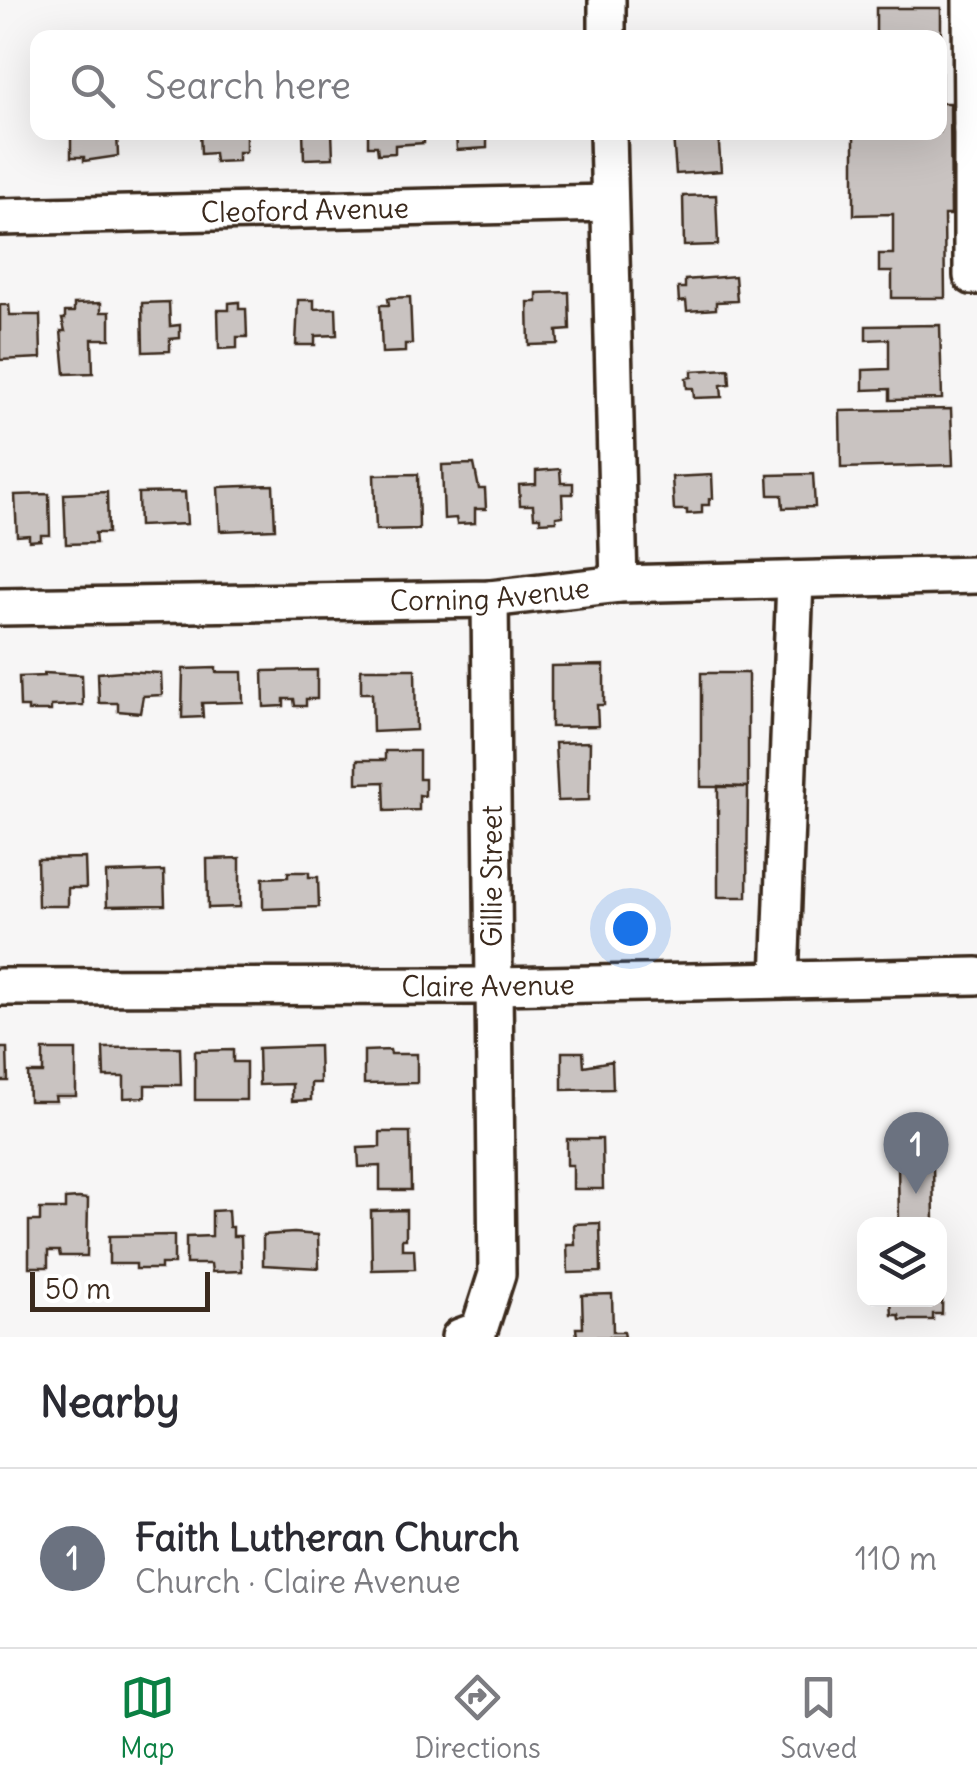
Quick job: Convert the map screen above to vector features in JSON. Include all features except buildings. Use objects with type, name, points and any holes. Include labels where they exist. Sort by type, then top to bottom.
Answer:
[{"type":"street","points":[[607,0],[607,30]]},
{"type":"street","points":[[971,0],[975,129],[972,276],[977,276]]},
{"type":"street","points":[[608,140],[619,584]]},
{"type":"street","name":"Cleoford Avenue","points":[[0,217],[608,202]]},
{"type":"street","name":"Corning Avenue","points":[[0,608],[490,599],[619,584],[977,575]]},
{"type":"street","points":[[780,980],[794,580]]},
{"type":"street","name":"Gillie Street","points":[[469,1334],[497,1274],[490,599]]},
{"type":"street","name":"Claire Avenue","points":[[0,987],[493,986],[977,976]]},
{"type":"place","name":"Faith Lutheran Church","points":[[916,1194]]}]
